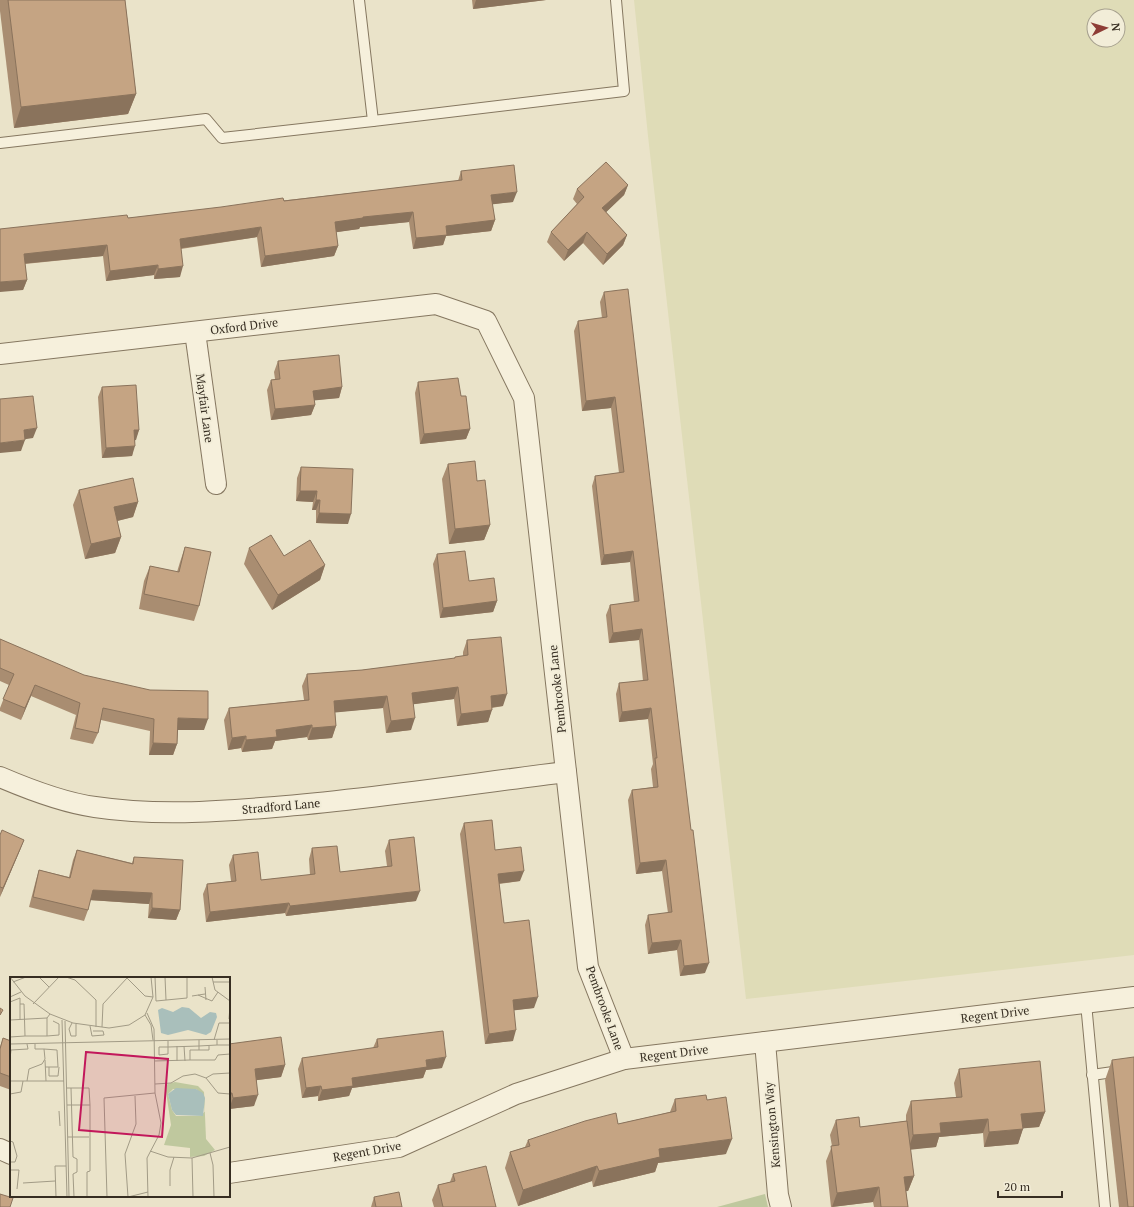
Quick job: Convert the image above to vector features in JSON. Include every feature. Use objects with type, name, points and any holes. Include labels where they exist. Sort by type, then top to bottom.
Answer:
[{"type":"street","name":"Oxford Drive","points":[[0,354],[436,304],[486,322]]},
{"type":"street","name":"Pembrooke Lane","points":[[486,322],[524,398],[588,967],[624,1059]]},
{"type":"street","name":"Mayfair Lane","points":[[195,332],[216,484]]},
{"type":"street","name":"Stradford Lane","points":[[0,777],[94,807],[153,813],[196,813],[314,804],[566,772]]},
{"type":"street","name":"Regent Drive","points":[[230,1173],[399,1147],[516,1094],[624,1059],[1134,997]]},
{"type":"street","name":"Kensington Way","points":[[765,1042],[778,1195],[781,1207]]},
{"type":"street","points":[[0,1149],[10,1154]]},
{"type":"lane","points":[[359,0],[373,121]]},
{"type":"lane","points":[[0,143],[206,119],[222,138],[624,91],[616,0]]},
{"type":"lane","points":[[1086,1003],[1105,1207]]},
{"type":"lane","points":[[1092,1075],[1134,1069]]},
{"type":"shaded area","points":[[634,0],[1134,0],[1134,955],[746,999],[648,136]]},
{"type":"green space","points":[[765,1194],[768,1207],[717,1207]]},
{"type":"building","points":[[8,0],[125,0],[136,94],[21,107]]},
{"type":"building","points":[[606,162],[628,185],[602,208],[627,235],[607,254],[587,232],[568,250],[551,232],[584,197],[577,189]]},
{"type":"building","points":[[514,165],[517,192],[491,195],[495,220],[446,226],[447,235],[416,238],[413,212],[363,217],[335,222],[338,246],[265,256],[261,227],[180,239],[183,266],[158,269],[158,265],[110,271],[107,245],[24,254],[27,280],[0,282],[0,229],[127,215],[128,218],[283,198],[284,201],[462,180],[461,171]]},
{"type":"building","points":[[628,289],[691,830],[693,830],[709,963],[684,966],[681,940],[652,943],[648,915],[672,912],[666,860],[640,863],[632,790],[658,787],[655,758],[657,758],[651,708],[622,712],[619,683],[648,680],[642,629],[613,633],[610,605],[639,601],[633,551],[604,555],[595,476],[624,472],[615,397],[586,401],[578,321],[607,317],[604,292]]},
{"type":"building","points":[[339,355],[342,387],[313,391],[315,405],[275,409],[271,380],[280,379],[278,361]]},
{"type":"building","points":[[458,378],[461,396],[466,396],[470,429],[424,434],[418,382]]},
{"type":"building","points":[[136,385],[139,430],[134,430],[135,446],[106,448],[102,387]]},
{"type":"building","points":[[33,396],[37,428],[24,430],[25,440],[0,443],[0,399]]},
{"type":"building","points":[[475,461],[477,481],[485,480],[490,525],[455,529],[448,464]]},
{"type":"building","points":[[301,467],[353,469],[351,514],[319,513],[320,500],[316,500],[317,491],[300,491]]},
{"type":"building","points":[[133,478],[138,502],[114,507],[121,537],[91,544],[79,490]]},
{"type":"building","points":[[271,535],[284,556],[310,540],[325,565],[278,595],[249,548]]},
{"type":"building","points":[[185,547],[211,552],[199,606],[144,594],[150,566],[179,572]]},
{"type":"building","points":[[465,551],[469,581],[494,578],[497,601],[443,608],[437,554]]},
{"type":"building","points":[[501,637],[507,694],[491,696],[492,710],[461,714],[458,687],[412,693],[415,718],[391,721],[387,696],[334,701],[336,726],[312,728],[312,725],[276,730],[277,737],[246,740],[246,736],[232,738],[229,708],[309,700],[307,674],[362,670],[455,658],[468,655],[467,640]]},
{"type":"building","points":[[0,639],[84,675],[150,690],[208,691],[208,719],[178,718],[177,744],[153,743],[154,719],[103,708],[98,733],[75,728],[80,703],[35,685],[25,708],[3,699],[14,674],[0,668]]},
{"type":"building","points":[[492,820],[495,850],[521,847],[524,871],[498,874],[504,923],[529,920],[538,997],[513,1000],[516,1030],[489,1034],[464,823]]},
{"type":"building","points":[[2,830],[24,840],[3,888],[0,887],[0,835]]},
{"type":"building","points":[[414,837],[420,891],[290,906],[289,903],[210,912],[207,884],[236,881],[233,855],[258,852],[261,880],[315,874],[312,848],[337,846],[340,872],[392,866],[389,840]]},
{"type":"building","points":[[77,850],[133,864],[134,857],[183,860],[180,910],[152,908],[152,893],[93,890],[88,910],[33,897],[39,870],[70,878]]},
{"type":"building","points":[[0,1008],[3,1010],[0,1015]]},
{"type":"building","points":[[443,1031],[446,1057],[426,1060],[427,1067],[352,1078],[353,1086],[322,1090],[321,1086],[306,1088],[302,1058],[378,1047],[377,1039]]},
{"type":"building","points":[[281,1037],[285,1065],[255,1069],[258,1095],[233,1098],[232,1093],[230,1093],[230,1044]]},
{"type":"building","points":[[3,1038],[10,1041],[10,1077],[0,1073],[0,1049]]},
{"type":"building","points":[[1134,1057],[1134,1207],[1128,1207],[1112,1060]]},
{"type":"building","points":[[1040,1061],[1045,1112],[1021,1114],[1023,1129],[989,1132],[988,1119],[940,1123],[941,1133],[913,1135],[911,1101],[962,1097],[959,1069]]},
{"type":"building","points":[[706,1095],[707,1100],[726,1097],[732,1139],[659,1149],[660,1157],[599,1171],[597,1166],[523,1190],[510,1152],[530,1146],[528,1140],[585,1121],[616,1113],[618,1124],[676,1111],[675,1099]]},
{"type":"building","points":[[859,1117],[860,1127],[907,1121],[914,1176],[904,1177],[908,1207],[881,1207],[879,1187],[837,1193],[831,1146],[839,1145],[836,1120]]},
{"type":"building","points":[[486,1166],[496,1207],[443,1207],[438,1185],[455,1181],[453,1174]]},
{"type":"building","points":[[399,1192],[402,1207],[376,1207],[374,1197]]},
{"type":"building","points":[[0,1194],[13,1198],[10,1207],[0,1207]]}]
